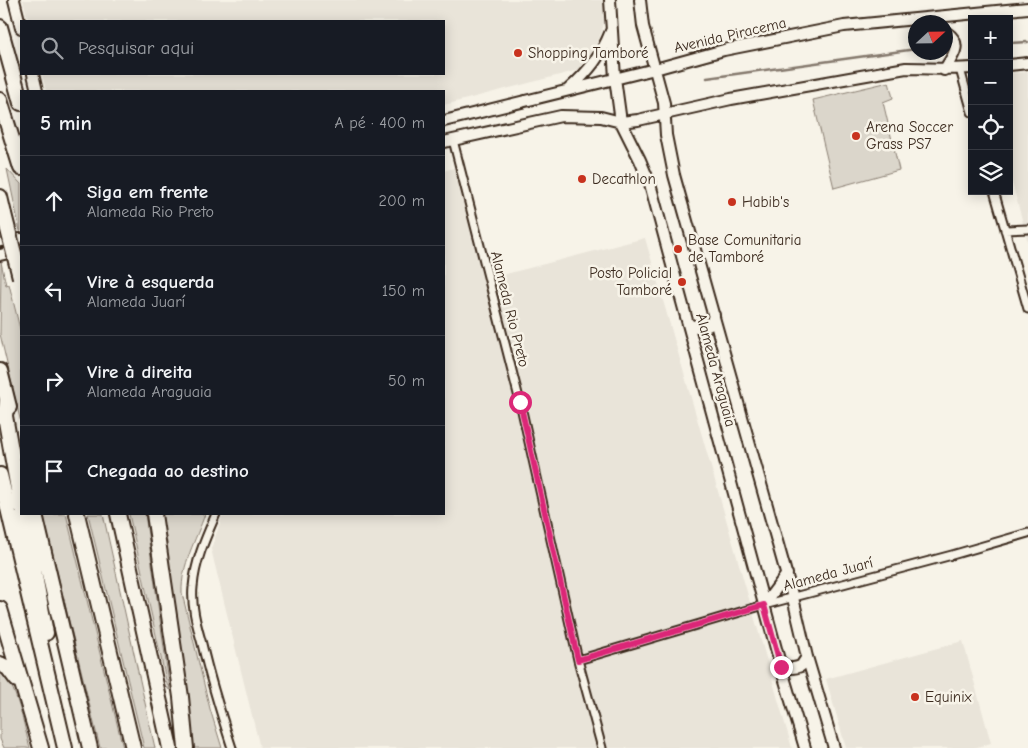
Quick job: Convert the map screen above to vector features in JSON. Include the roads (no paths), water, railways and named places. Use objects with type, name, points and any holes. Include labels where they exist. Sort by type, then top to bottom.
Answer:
[{"type":"highway","points":[[0,27],[20,99]]},
{"type":"highway","points":[[0,100],[20,165]]},
{"type":"highway","points":[[0,197],[20,280]]},
{"type":"highway","points":[[0,372],[20,451]]},
{"type":"highway","points":[[7,400],[5,416],[20,500]]},
{"type":"highway","points":[[0,475],[65,748]]},
{"type":"highway","points":[[23,515],[69,748]]},
{"type":"highway","points":[[36,515],[90,748]]},
{"type":"highway","points":[[77,515],[133,748]]},
{"type":"highway","points":[[118,515],[170,748]]},
{"type":"highway","points":[[154,515],[181,697],[186,748]]},
{"type":"highway","points":[[0,609],[41,748]]},
{"type":"highway","points":[[0,664],[8,668],[23,689]]},
{"type":"main road","points":[[14,0],[20,24]]},
{"type":"main road","name":"Alameda Araguaia","points":[[610,0],[615,78],[621,122],[650,184],[778,660],[805,748]]},
{"type":"main road","name":"Alameda Araguaia","points":[[640,0],[643,26],[666,114],[666,135],[674,175],[793,598],[807,657],[834,748]]},
{"type":"main road","name":"Avenida Piracema","points":[[445,121],[733,48],[844,26],[1028,8]]},
{"type":"main road","points":[[896,21],[908,23]]},
{"type":"main road","points":[[568,90],[598,59],[612,27]]},
{"type":"main road","points":[[953,38],[956,52],[953,56]]},
{"type":"main road","points":[[944,70],[951,60]]},
{"type":"main road","points":[[1013,65],[1028,63]]},
{"type":"main road","points":[[449,141],[561,116],[601,118],[621,122],[731,99],[906,68],[944,70],[968,68]]},
{"type":"main road","points":[[33,75],[37,90]]},
{"type":"main road","points":[[0,241],[20,239]]},
{"type":"main road","points":[[0,255],[20,250]]},
{"type":"main road","points":[[688,324],[695,327],[705,327],[711,324],[714,315]]},
{"type":"main road","points":[[764,605],[786,574]]},
{"type":"main road","points":[[778,660],[785,666],[793,668],[802,666],[807,657]]},
{"type":"main road","points":[[786,684],[799,673],[809,674],[814,678]]},
{"type":"street","points":[[960,69],[970,105]]},
{"type":"street","name":"Alameda Rio Preto","points":[[449,141],[520,402],[578,660],[602,748]]},
{"type":"street","points":[[995,195],[1028,309]]},
{"type":"street","points":[[1005,230],[1028,229]]},
{"type":"street","points":[[216,515],[198,563],[193,601],[206,663],[232,748]]},
{"type":"street","name":"Alameda Juarí","points":[[578,660],[764,605],[1028,533]]},
{"type":"waterway","points":[[1013,43],[1028,42]]},
{"type":"waterway","points":[[707,78],[908,50]]},
{"type":"place","name":"Shopping Tamboré","points":[[518,53]]},
{"type":"place","name":"Arena Soccer Grass PS7","points":[[856,136]]},
{"type":"place","name":"Decathlon","points":[[582,179]]},
{"type":"place","name":"Habib's","points":[[732,202]]},
{"type":"place","name":"Base Comunitaria de Tamboré","points":[[678,249]]},
{"type":"place","name":"Posto Policial Tamboré","points":[[682,282]]},
{"type":"place","name":"Equinix","points":[[915,697]]}]
